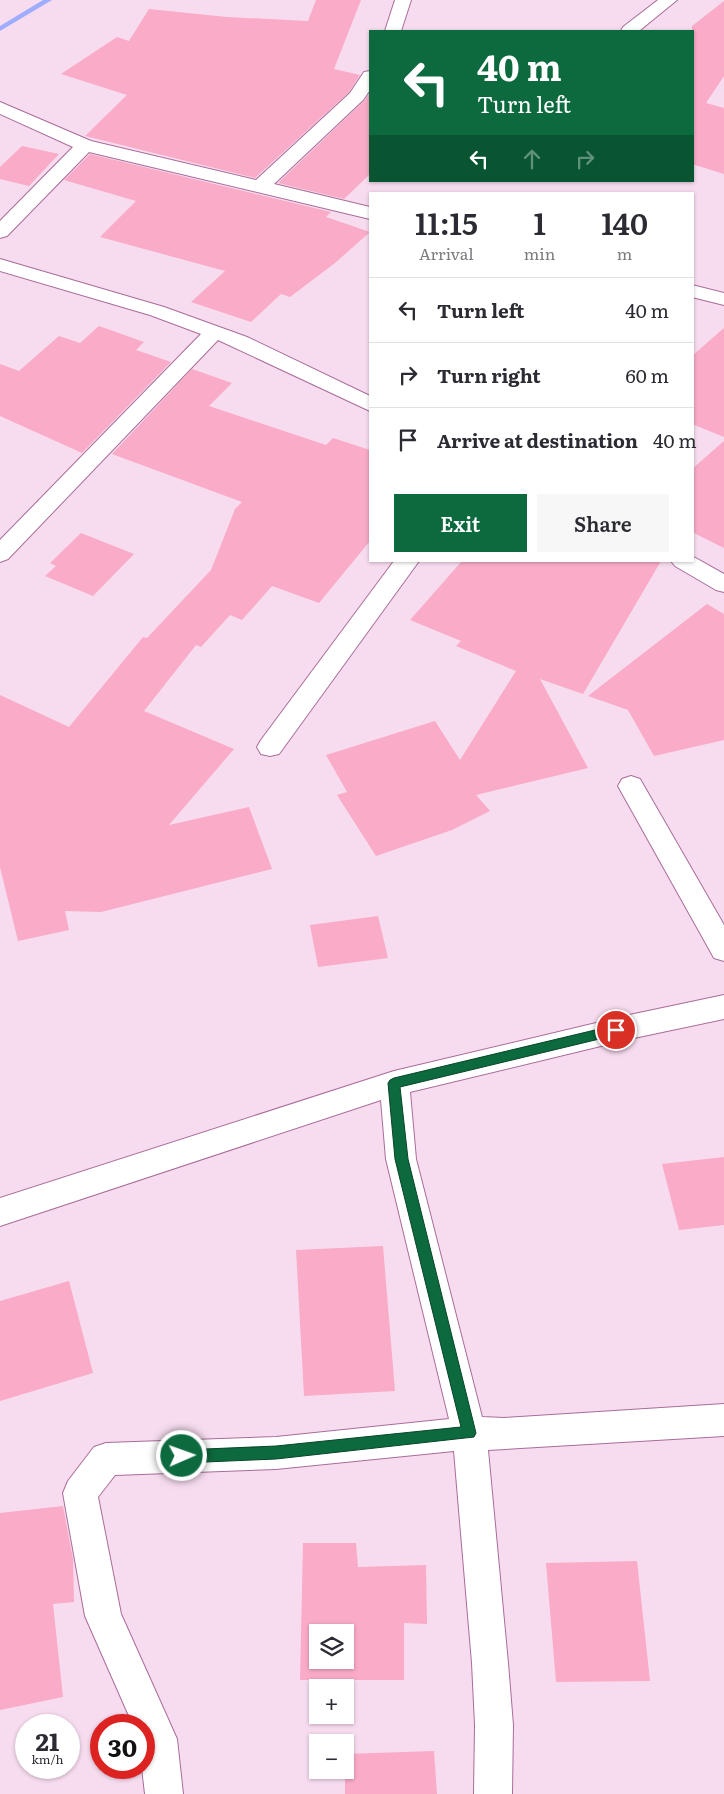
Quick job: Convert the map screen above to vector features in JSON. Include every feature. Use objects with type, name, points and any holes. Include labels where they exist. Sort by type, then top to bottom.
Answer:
[{"type":"street","points":[[393,30],[403,0]]},
{"type":"street","points":[[630,30],[669,0]]},
{"type":"street","points":[[261,186],[356,96],[369,77]]},
{"type":"street","points":[[0,107],[85,145],[369,213]]},
{"type":"street","points":[[0,232],[85,145]]},
{"type":"street","points":[[0,265],[157,311],[214,332],[248,345],[369,404]]},
{"type":"street","points":[[694,292],[724,299]]},
{"type":"street","points":[[0,554],[214,332]]},
{"type":"street","points":[[270,747],[406,562]]},
{"type":"street","points":[[685,562],[724,584]]},
{"type":"street","points":[[631,786],[724,950]]},
{"type":"street","points":[[0,1212],[394,1083],[634,1026],[724,1007]]},
{"type":"street","points":[[394,1083],[401,1159],[469,1433],[490,1663],[494,1725],[493,1794]]},
{"type":"street","points":[[164,1794],[158,1739],[103,1616],[80,1493],[106,1459],[276,1453],[469,1433],[504,1434],[724,1420]]},
{"type":"building","points":[[316,0],[361,0],[334,69],[360,75],[349,92],[255,178],[85,136],[127,95],[61,74],[117,37],[129,41],[149,9],[227,17],[308,21]]},
{"type":"building","points":[[724,1],[724,76],[706,103],[724,108],[724,174],[694,165],[694,30],[692,30],[692,26]]},
{"type":"building","points":[[369,94],[369,175],[344,199],[278,183]]},
{"type":"building","points":[[22,146],[59,154],[29,186],[0,179],[0,167]]},
{"type":"building","points":[[90,154],[331,212],[326,217],[369,233],[335,263],[290,297],[281,294],[251,322],[191,302],[225,271],[100,237],[136,201],[64,180]]},
{"type":"building","points":[[99,326],[144,342],[136,350],[171,362],[82,453],[0,416],[0,364],[19,371],[59,336],[80,343]]},
{"type":"building","points":[[724,328],[724,437],[694,425],[694,354]]},
{"type":"building","points":[[192,369],[232,383],[209,406],[326,445],[333,438],[369,450],[369,542],[319,603],[272,586],[242,620],[230,615],[201,647],[196,645],[144,711],[234,749],[169,825],[249,807],[272,869],[101,912],[65,911],[69,930],[18,941],[0,867],[0,695],[69,727],[143,637],[147,638],[211,570],[235,509],[242,502],[112,454]]},
{"type":"building","points":[[724,441],[724,548],[694,533],[694,467]]},
{"type":"building","points":[[81,533],[134,554],[93,596],[45,576],[56,566],[50,563]]},
{"type":"building","points":[[461,562],[660,562],[583,694],[540,679],[588,768],[476,795],[490,811],[452,830],[376,856],[337,795],[347,792],[326,755],[435,721],[460,760],[516,671],[456,646],[461,641],[410,620]]},
{"type":"building","points":[[707,604],[724,614],[724,740],[654,756],[628,710],[588,696]]},
{"type":"building","points":[[378,916],[388,958],[318,967],[310,925]]},
{"type":"building","points":[[724,1157],[724,1225],[679,1230],[662,1164]]},
{"type":"building","points":[[383,1246],[395,1391],[304,1396],[296,1250]]},
{"type":"building","points":[[69,1281],[93,1373],[0,1401],[0,1301]]},
{"type":"building","points":[[63,1506],[73,1559],[74,1602],[53,1604],[63,1697],[0,1710],[0,1513]]},
{"type":"building","points":[[303,1543],[356,1543],[358,1567],[426,1565],[427,1624],[404,1623],[404,1680],[300,1680]]},
{"type":"building","points":[[637,1561],[650,1681],[556,1682],[546,1563]]},
{"type":"building","points":[[434,1751],[437,1794],[345,1794],[345,1779],[354,1779],[354,1754]]},
{"type":"waterway","points":[[0,29],[48,0]]},
{"type":"route","points":[[182,1456],[276,1453],[469,1433],[401,1159],[394,1083],[616,1030]]}]
